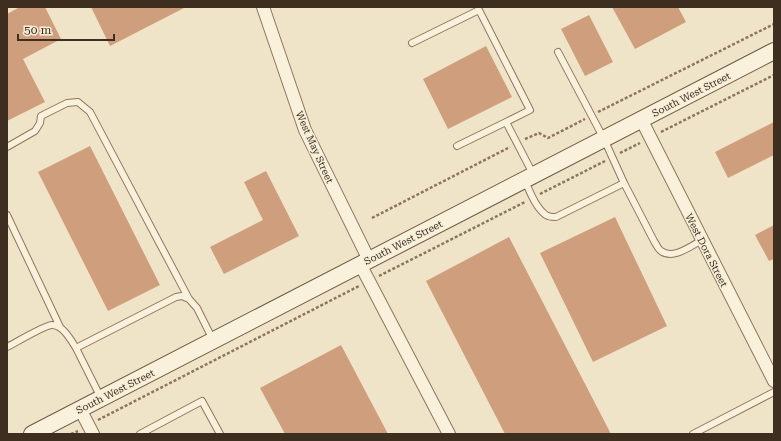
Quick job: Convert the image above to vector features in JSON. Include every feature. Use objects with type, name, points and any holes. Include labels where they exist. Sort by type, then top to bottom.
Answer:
[{"type":"main road","name":"South West Street","points":[[32,434],[774,51]]},
{"type":"street","name":"West May Street","points":[[263,7],[305,130],[364,262],[369,281],[449,434]]},
{"type":"street","name":"West Dora Street","points":[[642,119],[774,383]]},
{"type":"street","points":[[80,409],[91,430]]},
{"type":"lane","points":[[412,43],[478,10],[530,110],[458,146]]},
{"type":"lane","points":[[558,52],[604,139],[624,183],[658,248],[667,254],[672,254],[702,240]]},
{"type":"lane","points":[[7,147],[35,131],[40,123],[41,116],[67,103],[78,102],[90,112],[189,299],[197,308],[213,340]]},
{"type":"lane","points":[[506,122],[518,144],[529,177],[533,197],[546,215],[556,217],[624,183]]},
{"type":"lane","points":[[7,215],[60,327],[76,348],[101,398]]},
{"type":"lane","points":[[76,348],[176,297],[182,296],[189,299]]},
{"type":"lane","points":[[7,347],[43,328],[51,325],[60,327]]},
{"type":"lane","points":[[693,434],[774,383]]},
{"type":"lane","points":[[140,434],[202,401],[220,434]]},
{"type":"path","points":[[372,218],[539,132],[548,138],[774,24]]},
{"type":"path","points":[[71,434],[91,430],[155,390],[774,74]]},
{"type":"building","points":[[20,7],[45,7],[61,39],[23,59],[45,102],[7,121],[7,14]]},
{"type":"building","points":[[91,7],[186,7],[110,46]]},
{"type":"building","points":[[612,7],[678,7],[686,22],[635,49]]},
{"type":"building","points":[[589,15],[613,62],[585,76],[561,29]]},
{"type":"building","points":[[486,46],[512,97],[448,129],[423,79]]},
{"type":"building","points":[[774,122],[774,155],[728,178],[715,152]]},
{"type":"building","points":[[90,146],[160,285],[108,311],[38,172]]},
{"type":"building","points":[[266,171],[299,236],[224,274],[210,247],[263,220],[244,182]]},
{"type":"building","points":[[615,217],[667,326],[593,362],[540,253]]},
{"type":"building","points":[[774,225],[774,259],[769,261],[755,235]]},
{"type":"building","points":[[509,237],[611,434],[505,434],[426,281]]},
{"type":"building","points":[[341,345],[388,434],[285,434],[260,388]]}]
